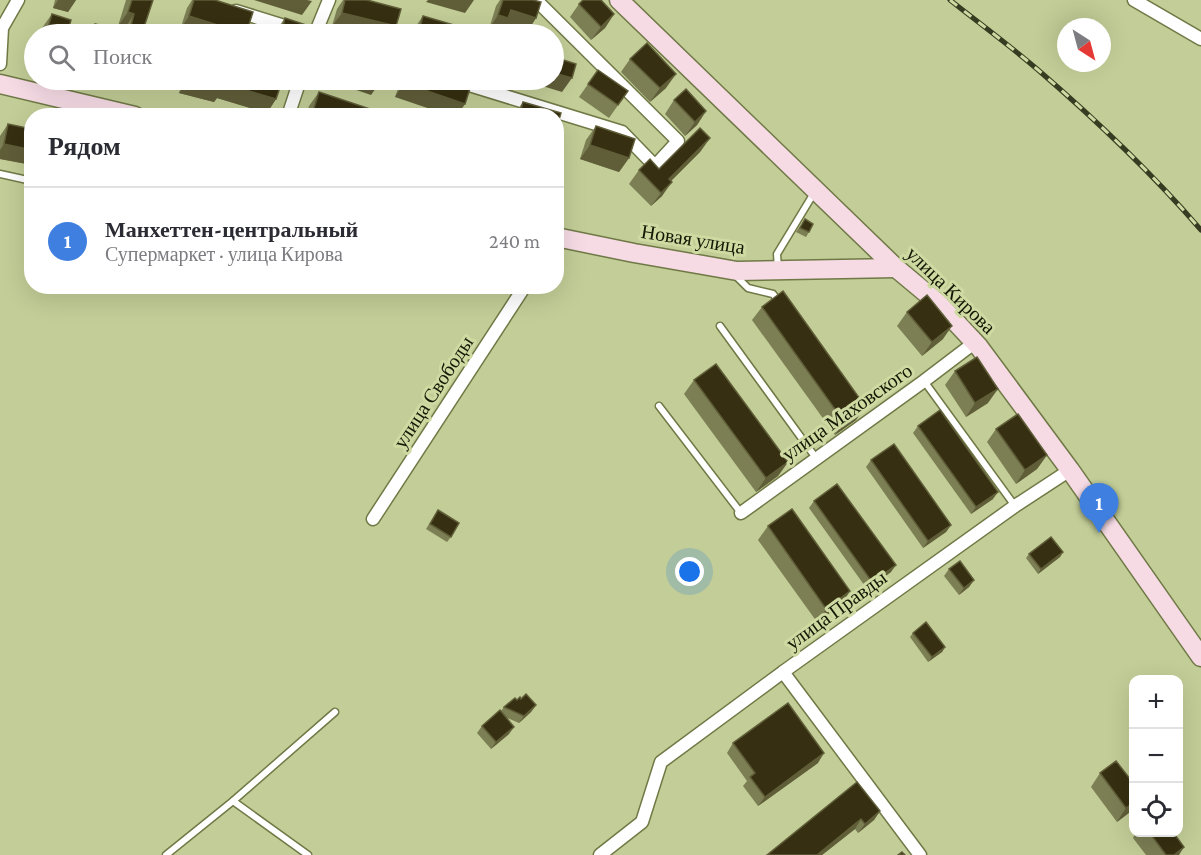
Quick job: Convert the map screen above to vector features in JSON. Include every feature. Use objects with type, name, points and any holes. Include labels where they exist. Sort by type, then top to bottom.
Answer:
[{"type":"main road","name":"улица Кирова","points":[[619,0],[896,268],[938,303],[974,343],[1070,470],[1201,657]]},
{"type":"main road","points":[[0,84],[24,90]]},
{"type":"main road","points":[[25,90],[101,108]]},
{"type":"main road","name":"Новая улица","points":[[564,238],[737,271],[896,268]]},
{"type":"street","points":[[0,64],[2,28],[18,0]]},
{"type":"street","points":[[319,24],[329,0]]},
{"type":"street","points":[[536,0],[560,24]]},
{"type":"street","points":[[1134,0],[1201,39]]},
{"type":"street","points":[[225,7],[279,24]]},
{"type":"street","points":[[564,28],[678,141],[655,166],[622,132],[564,114]]},
{"type":"street","points":[[291,108],[297,90]]},
{"type":"street","points":[[486,90],[544,108]]},
{"type":"street","name":"улица Свободы","points":[[373,519],[520,294]]},
{"type":"street","name":"улица Маховского","points":[[741,513],[816,458],[863,418],[924,381],[974,343]]},
{"type":"street","name":"улица Правды","points":[[920,855],[783,672],[1015,506],[1070,470]]},
{"type":"street","points":[[600,855],[642,822],[661,762],[783,672]]},
{"type":"lane","points":[[0,174],[24,179]]},
{"type":"lane","points":[[778,270],[777,254],[816,190]]},
{"type":"lane","points":[[737,271],[736,276],[748,288],[773,294],[787,313]]},
{"type":"lane","points":[[720,326],[816,458]]},
{"type":"lane","points":[[924,381],[1015,506]]},
{"type":"lane","points":[[659,406],[741,513]]},
{"type":"lane","points":[[166,855],[335,712]]},
{"type":"lane","points":[[232,801],[308,855]]},
{"type":"building","points":[[132,0],[153,0],[145,24],[131,24],[134,14],[128,12]]},
{"type":"building","points":[[194,0],[215,0],[253,12],[249,24],[214,24],[189,16]]},
{"type":"building","points":[[345,0],[367,0],[401,9],[397,24],[342,13]]},
{"type":"building","points":[[503,0],[541,2],[536,18],[511,10],[508,18],[498,15]]},
{"type":"building","points":[[583,0],[601,0],[614,14],[601,27],[579,4]]},
{"type":"building","points":[[52,14],[71,20],[70,24],[49,24]]},
{"type":"building","points":[[423,16],[450,24],[421,24]]},
{"type":"building","points":[[285,18],[303,24],[284,24]]},
{"type":"building","points":[[647,43],[676,74],[660,88],[630,59]]},
{"type":"building","points":[[564,60],[576,64],[572,78],[564,76]]},
{"type":"building","points":[[598,70],[628,91],[618,105],[588,84]]},
{"type":"building","points":[[686,89],[706,111],[695,122],[674,100]]},
{"type":"building","points":[[245,90],[279,90],[276,99]]},
{"type":"building","points":[[424,90],[469,90],[465,104]]},
{"type":"building","points":[[319,92],[367,108],[314,108]]},
{"type":"building","points":[[523,102],[544,108],[521,108]]},
{"type":"building","points":[[8,124],[24,127],[24,148],[4,144]]},
{"type":"building","points":[[596,126],[635,139],[629,158],[590,145]]},
{"type":"building","points":[[700,128],[710,138],[669,179],[672,182],[661,193],[639,170],[650,159],[659,169]]},
{"type":"building","points":[[805,219],[813,224],[809,232],[800,228]]},
{"type":"building","points":[[783,291],[865,406],[844,422],[762,307]]},
{"type":"building","points":[[927,295],[952,326],[932,342],[907,312]]},
{"type":"building","points":[[977,357],[998,389],[975,403],[955,371]]},
{"type":"building","points":[[716,364],[788,462],[766,478],[694,380]]},
{"type":"building","points":[[940,410],[998,492],[976,507],[918,426]]},
{"type":"building","points":[[1018,414],[1047,455],[1025,470],[996,429]]},
{"type":"building","points":[[894,444],[951,525],[928,541],[871,460]]},
{"type":"building","points":[[837,484],[896,565],[872,582],[814,501]]},
{"type":"building","points":[[792,509],[850,591],[826,609],[768,526]]},
{"type":"building","points":[[438,510],[459,523],[451,537],[430,524]]},
{"type":"building","points":[[1051,537],[1063,552],[1041,569],[1029,554]]},
{"type":"building","points":[[960,561],[974,580],[964,588],[949,569]]},
{"type":"building","points":[[926,622],[945,647],[932,657],[913,633]]},
{"type":"building","points":[[526,694],[536,705],[524,716],[504,707],[515,698],[517,700],[520,697],[521,699]]},
{"type":"building","points":[[788,703],[824,753],[765,797],[750,777],[755,773],[733,743]]},
{"type":"building","points":[[500,710],[514,727],[496,742],[482,726]]},
{"type":"building","points":[[1116,761],[1129,778],[1129,806],[1126,808],[1100,773]]},
{"type":"building","points":[[857,782],[880,811],[865,824],[861,819],[817,855],[767,855]]},
{"type":"building","points":[[1153,837],[1177,837],[1184,847],[1174,855],[1166,855]]},
{"type":"railway","points":[[950,0],[1026,60],[1080,107],[1122,146],[1201,230]]},
{"type":"place","name":"Манхеттен-центральный","points":[[1099,533]]}]
